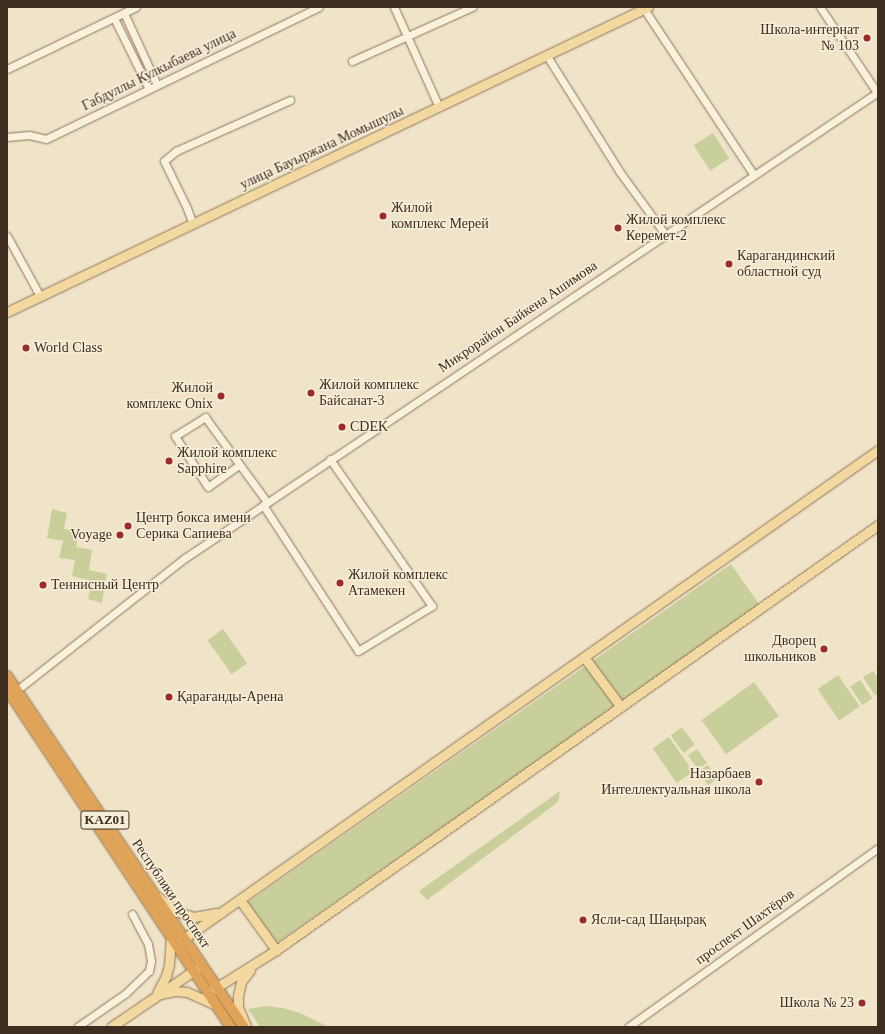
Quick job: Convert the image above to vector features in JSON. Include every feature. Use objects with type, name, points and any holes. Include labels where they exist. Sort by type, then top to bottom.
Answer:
[{"type":"highway","name":"Республики проспект","points":[[7,676],[10,693],[177,940],[197,967],[218,987],[246,1027]]},
{"type":"highway","name":"Республики проспект","points":[[10,693],[154,893],[177,940]]},
{"type":"highway","name":"Республики проспект","points":[[197,967],[208,993],[231,1027]]},
{"type":"main road","name":"улица Бауыржана Момышулы","points":[[7,312],[646,8]]},
{"type":"main road","points":[[157,994],[166,976],[177,940],[240,900],[878,450]]},
{"type":"main road","points":[[246,1027],[238,1007],[241,982],[247,972],[273,952],[878,525]]},
{"type":"main road","points":[[584,657],[621,707]]},
{"type":"main road","points":[[154,893],[177,912],[194,917],[222,912]]},
{"type":"main road","points":[[240,900],[273,952]]},
{"type":"main road","points":[[208,993],[273,952]]},
{"type":"main road","points":[[111,1027],[197,967]]},
{"type":"main road","points":[[157,994],[176,991],[187,992],[216,1005]]},
{"type":"street","points":[[7,69],[136,7]]},
{"type":"street","name":"Габдуллы Кулкыбаева улица","points":[[7,137],[29,134],[46,139],[319,7]]},
{"type":"street","points":[[394,7],[439,107]]},
{"type":"street","points":[[352,62],[472,7]]},
{"type":"street","points":[[820,7],[878,93]]},
{"type":"street","points":[[646,8],[754,175]]},
{"type":"street","points":[[124,13],[157,85]]},
{"type":"street","points":[[114,18],[149,89]]},
{"type":"street","points":[[547,56],[619,171],[665,234]]},
{"type":"street","name":"Микрорайон Байкена Ашимова","points":[[10,693],[174,566],[330,459],[878,93]]},
{"type":"street","points":[[193,224],[187,208],[164,161],[176,151],[290,100]]},
{"type":"street","points":[[7,236],[40,296]]},
{"type":"street","points":[[239,465],[208,487],[175,436],[205,416],[239,465],[265,504],[358,651],[432,606],[330,459]]},
{"type":"street","name":"проспект Шахтёров","points":[[628,1027],[878,848]]},
{"type":"street","points":[[77,1027],[126,993],[149,971],[151,961],[148,944],[132,914]]},
{"type":"green space","points":[[713,133],[729,158],[710,171],[694,146]]},
{"type":"green space","points":[[52,509],[67,513],[64,529],[79,532],[76,547],[92,550],[89,570],[107,574],[102,603],[88,599],[92,581],[72,576],[75,560],[59,558],[63,541],[47,538]]},
{"type":"green space","points":[[731,564],[760,605],[275,945],[246,904]]},
{"type":"green space","points":[[223,629],[247,663],[232,674],[207,640]]},
{"type":"green space","points":[[873,671],[878,678],[878,693],[875,695],[863,677]]},
{"type":"green space","points":[[838,675],[860,706],[839,720],[818,689]]},
{"type":"green space","points":[[860,680],[872,698],[862,705],[850,687]]},
{"type":"green space","points":[[754,682],[779,716],[726,754],[701,720]]},
{"type":"green space","points":[[682,727],[695,745],[684,753],[671,735]]},
{"type":"green space","points":[[669,737],[693,771],[677,783],[653,748]]},
{"type":"green space","points":[[697,749],[707,763],[698,769],[688,755]]},
{"type":"green space","points":[[708,765],[717,779],[708,785],[699,771]]},
{"type":"green space","points":[[560,791],[558,802],[427,900],[419,891]]},
{"type":"green space","points":[[266,1006],[283,1008],[300,1013],[329,1027],[260,1027],[248,1009]]},
{"type":"place","name":"Школа-интернат № 103","points":[[867,38]]},
{"type":"place","name":"Жилой комплекс Мерей","points":[[383,216]]},
{"type":"place","name":"Жилой комплекс Керемет-2","points":[[618,228]]},
{"type":"place","name":"Карагандинский областной суд","points":[[729,264]]},
{"type":"place","name":"World Class","points":[[26,348]]},
{"type":"place","name":"Жилой комплекс Байсанат-3","points":[[311,393]]},
{"type":"place","name":"Жилой комплекс Onix","points":[[221,396]]},
{"type":"place","name":"CDEK","points":[[342,427]]},
{"type":"place","name":"Жилой комплекс Sapphire","points":[[169,461]]},
{"type":"place","name":"Центр бокса имени Серика Сапиева","points":[[128,526]]},
{"type":"place","name":"Voyage","points":[[120,535]]},
{"type":"place","name":"Жилой комплекс Атамекен","points":[[340,583]]},
{"type":"place","name":"Теннисный Центр","points":[[43,585]]},
{"type":"place","name":"Дворец школьников","points":[[824,649]]},
{"type":"place","name":"Қарағанды-Арена","points":[[169,697]]},
{"type":"place","name":"Назарбаев Интеллектуальная школа","points":[[759,782]]},
{"type":"place","name":"Ясли-сад Шаңырақ","points":[[583,920]]},
{"type":"place","name":"Школа № 23","points":[[862,1003]]}]
